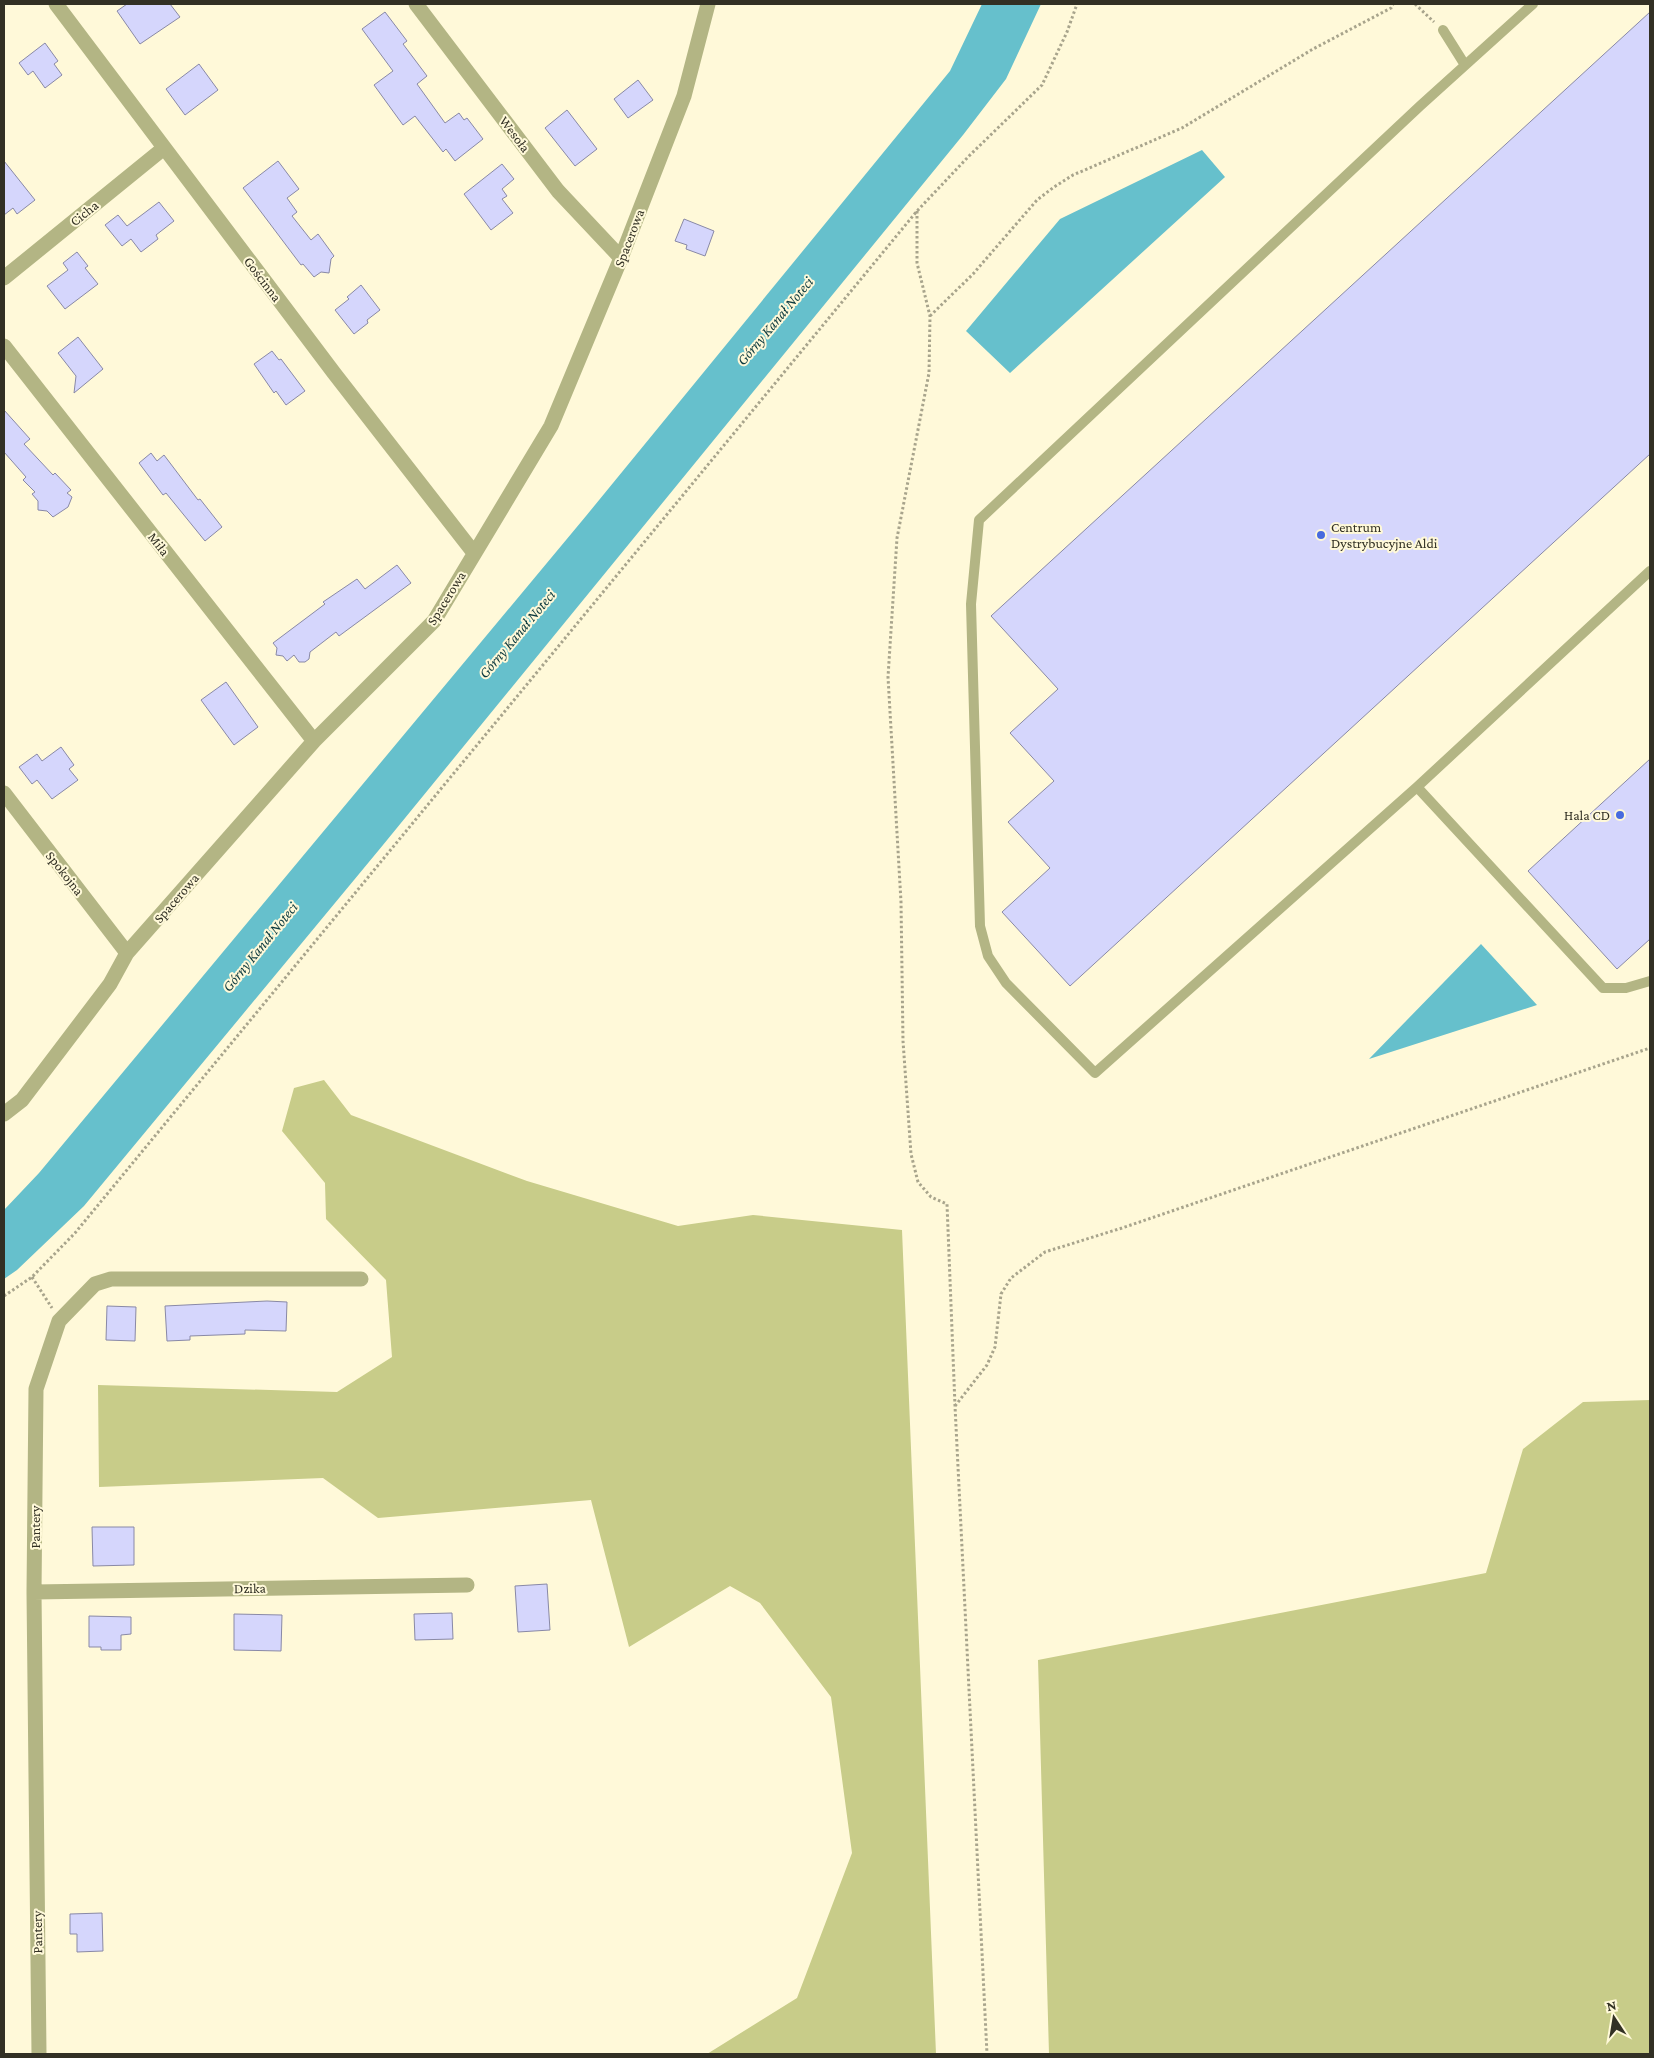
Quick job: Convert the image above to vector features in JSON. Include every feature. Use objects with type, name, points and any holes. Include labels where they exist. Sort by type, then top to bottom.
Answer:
[{"type":"street","name":"Gościnna","points":[[56,4],[474,553]]},
{"type":"street","name":"Wesoła","points":[[416,4],[558,191],[622,258]]},
{"type":"street","name":"Spacerowa","points":[[4,1114],[28,1093],[110,984],[127,954],[314,741],[434,621],[551,426],[622,258],[684,96],[708,4]]},
{"type":"street","name":"Cicha","points":[[4,278],[164,148]]},
{"type":"street","name":"Miła","points":[[4,346],[314,741]]},
{"type":"street","name":"Spokojna","points":[[4,793],[127,954]]},
{"type":"street","name":"Pantery","points":[[39,2054],[34,1592],[36,1389],[59,1321],[95,1284],[111,1279],[361,1279]]},
{"type":"street","name":"Dzika","points":[[34,1592],[466,1584]]},
{"type":"lane","points":[[1533,4],[1465,65],[979,520],[971,604],[980,926],[988,956],[1006,982],[1095,1073],[1417,787],[1650,571]]},
{"type":"lane","points":[[1443,30],[1465,65]]},
{"type":"lane","points":[[1417,787],[1604,988],[1626,988],[1650,981]]},
{"type":"path","points":[[4,1296],[32,1277],[75,1233],[917,211],[968,156],[1042,86],[1067,32],[1077,4]]},
{"type":"path","points":[[930,316],[973,274],[1037,200],[1054,187],[1073,175],[1182,128],[1313,49],[1390,8],[1393,4]]},
{"type":"path","points":[[1415,4],[1443,30]]},
{"type":"path","points":[[917,211],[917,263],[930,316],[929,374],[897,538],[888,677],[900,902],[903,1041],[911,1154],[918,1182],[931,1197],[947,1204],[955,1406],[987,2054]]},
{"type":"path","points":[[955,1406],[987,1364],[996,1347],[1001,1294],[1011,1278],[1045,1252],[1122,1228],[1650,1048]]},
{"type":"path","points":[[32,1277],[59,1321]]},
{"type":"green space","points":[[324,1080],[351,1115],[527,1181],[678,1226],[753,1215],[902,1230],[936,2054],[707,2054],[797,1998],[852,1853],[831,1697],[760,1603],[730,1586],[629,1647],[591,1500],[378,1518],[323,1478],[99,1487],[98,1385],[337,1392],[392,1357],[386,1280],[326,1219],[325,1183],[282,1131],[294,1088]]},
{"type":"green space","points":[[1650,1400],[1650,2054],[1049,2054],[1038,1660],[1486,1573],[1523,1449],[1583,1402]]},
{"type":"water","name":"Górny Kanał Noteci","points":[[982,4],[1041,4],[1006,79],[963,135],[383,845],[84,1206],[17,1270],[4,1279],[4,1210],[39,1173],[586,516],[950,71]]},
{"type":"water","points":[[1202,150],[1225,177],[1010,373],[966,331],[1060,219]]},
{"type":"water","points":[[1481,944],[1537,1005],[1369,1059]]},
{"type":"building","points":[[127,4],[170,4],[180,17],[140,44],[117,11]]},
{"type":"building","points":[[385,12],[407,41],[403,44],[427,76],[417,84],[445,123],[459,113],[464,120],[467,118],[483,139],[455,161],[446,149],[443,152],[415,116],[403,125],[374,85],[393,71],[362,29]]},
{"type":"building","name":"Centrum Dystrybucyjne Aldi","points":[[1650,12],[1650,454],[1070,986],[1002,912],[1050,868],[1008,822],[1054,781],[1010,733],[1058,689],[991,616]]},
{"type":"building","points":[[45,43],[58,61],[54,64],[62,75],[45,88],[33,71],[28,75],[19,63]]},
{"type":"building","points":[[199,64],[218,90],[185,115],[166,89]]},
{"type":"building","points":[[638,80],[653,100],[628,118],[614,99]]},
{"type":"building","points":[[567,110],[597,149],[575,166],[545,128]]},
{"type":"building","points":[[4,161],[35,200],[17,214],[13,208],[4,215]]},
{"type":"building","points":[[278,161],[299,189],[287,198],[297,212],[292,216],[311,240],[318,234],[334,256],[331,259],[329,273],[321,272],[314,277],[303,264],[301,265],[243,188]]},
{"type":"building","points":[[502,164],[514,179],[502,189],[507,196],[502,199],[513,213],[491,230],[464,194]]},
{"type":"building","points":[[159,202],[174,221],[156,235],[158,239],[141,252],[131,239],[122,246],[105,225],[118,215],[127,226]]},
{"type":"building","points":[[684,219],[714,231],[705,256],[686,249],[687,245],[675,241]]},
{"type":"building","points":[[77,252],[88,266],[85,268],[98,284],[65,309],[47,286],[68,270],[63,263]]},
{"type":"building","points":[[361,285],[380,310],[354,334],[335,310],[349,299],[347,297]]},
{"type":"building","points":[[78,337],[103,369],[74,393],[76,376],[58,353]]},
{"type":"building","points":[[272,351],[279,360],[281,359],[305,391],[286,405],[276,391],[274,393],[254,364]]},
{"type":"building","points":[[4,410],[30,439],[24,444],[53,475],[55,473],[71,490],[67,493],[72,497],[68,507],[53,517],[47,511],[38,510],[38,501],[32,494],[35,492],[23,480],[26,477],[4,452]]},
{"type":"building","points":[[151,453],[157,461],[164,455],[198,500],[200,499],[222,527],[205,541],[166,493],[163,495],[139,463]]},
{"type":"building","points":[[397,565],[411,583],[339,636],[336,632],[310,652],[309,659],[305,662],[299,662],[294,655],[287,661],[283,656],[276,655],[277,648],[273,643],[325,604],[323,602],[357,579],[365,589]]},
{"type":"building","points":[[226,682],[258,727],[234,745],[201,700]]},
{"type":"building","points":[[61,747],[74,765],[69,769],[78,780],[52,799],[37,780],[32,784],[19,767],[37,754],[42,761]]},
{"type":"building","name":"Hala CD","points":[[1650,759],[1650,939],[1617,969],[1528,871]]},
{"type":"building","points":[[267,1301],[287,1302],[286,1331],[245,1330],[245,1334],[190,1336],[190,1340],[167,1341],[165,1306]]},
{"type":"building","points":[[107,1306],[136,1307],[135,1341],[106,1340]]},
{"type":"building","points":[[92,1527],[134,1527],[134,1565],[93,1566]]},
{"type":"building","points":[[547,1584],[550,1630],[518,1632],[515,1586]]},
{"type":"building","points":[[452,1613],[453,1639],[415,1640],[414,1614]]},
{"type":"building","points":[[234,1614],[282,1615],[281,1651],[234,1650]]},
{"type":"building","points":[[89,1616],[131,1617],[131,1634],[121,1635],[121,1650],[101,1650],[101,1647],[89,1647]]},
{"type":"building","points":[[102,1913],[103,1951],[77,1952],[77,1934],[70,1934],[70,1914]]},
{"type":"place","name":"Centrum Dystrybucyjne Aldi","points":[[1321,535]]},
{"type":"place","name":"Hala CD","points":[[1620,815]]}]
